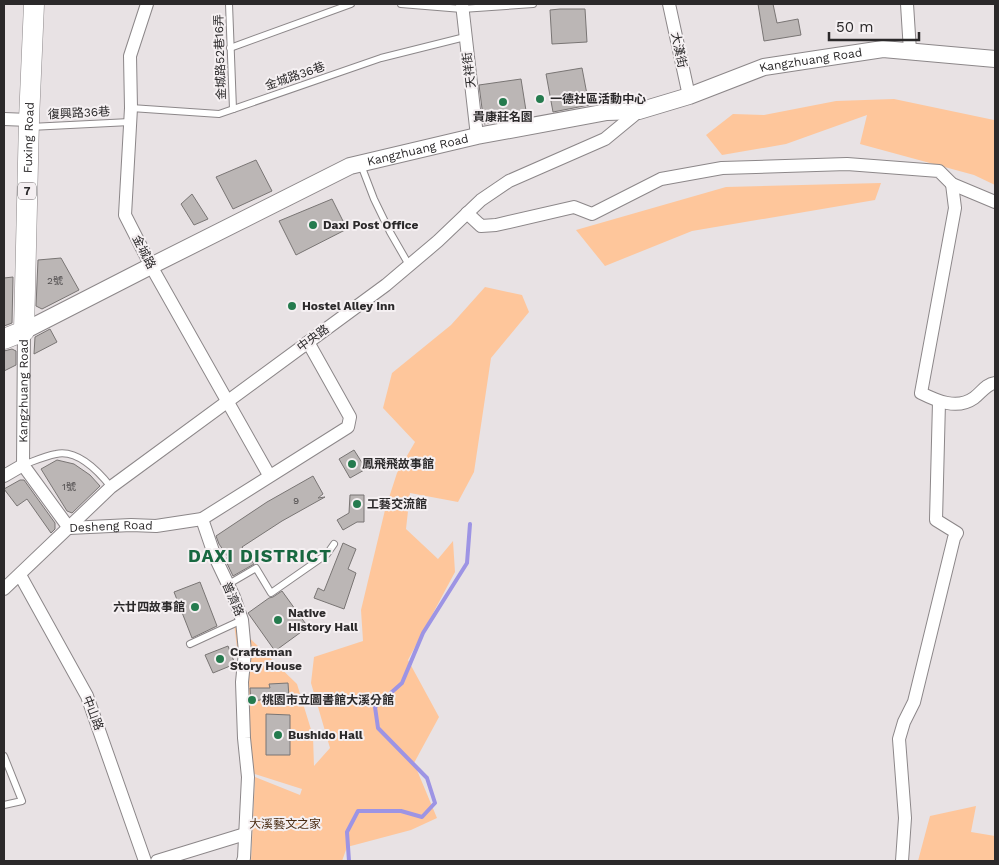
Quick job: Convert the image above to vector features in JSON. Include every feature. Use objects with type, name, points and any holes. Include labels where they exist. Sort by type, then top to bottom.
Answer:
[{"type":"main road","name":"Fuxing Road","points":[[24,331],[34,4]]},
{"type":"main road","points":[[4,340],[24,331]]},
{"type":"street","name":"金城路","points":[[147,4],[130,56],[130,122],[125,215],[151,266],[269,476]]},
{"type":"street","name":"大漢街","points":[[669,4],[689,96]]},
{"type":"street","points":[[907,4],[910,51]]},
{"type":"street","name":"天祥街","points":[[462,7],[476,136]]},
{"type":"street","name":"Kangzhuang Road","points":[[23,465],[24,331],[350,166],[476,136],[607,112],[639,111],[689,96],[764,67],[883,49],[995,59]]},
{"type":"street","name":"中央路","points":[[4,589],[111,487],[386,285],[481,200],[509,181],[605,139],[639,111]]},
{"type":"street","points":[[4,119],[29,124]]},
{"type":"street","points":[[467,213],[480,226],[574,207],[592,214],[661,180],[722,168],[847,164],[939,171],[952,184],[995,202]]},
{"type":"street","points":[[952,184],[955,208],[921,392],[939,402],[960,404],[973,399],[987,386],[995,383]]},
{"type":"street","points":[[202,519],[348,427],[350,417],[308,342]]},
{"type":"street","points":[[902,861],[905,818],[899,739],[904,722],[914,702],[954,538],[958,533],[936,520],[939,402]]},
{"type":"street","points":[[4,476],[23,465]]},
{"type":"street","name":"Desheng Road","points":[[23,465],[69,528],[132,525],[156,526],[202,519]]},
{"type":"street","name":"普濟路","points":[[202,519],[214,557],[234,597],[242,620],[245,652],[242,682],[244,738],[248,777],[243,861]]},
{"type":"street","name":"中山路","points":[[20,575],[87,696],[146,861]]},
{"type":"street","points":[[157,861],[245,834]]},
{"type":"lane","name":"金城路52巷16弄","points":[[229,4],[233,109]]},
{"type":"lane","points":[[230,48],[351,4]]},
{"type":"lane","points":[[401,4],[462,7],[533,4]]},
{"type":"lane","name":"金城路36巷","points":[[130,108],[219,114],[381,58],[465,37]]},
{"type":"lane","name":"復興路36巷","points":[[29,124],[130,122]]},
{"type":"lane","points":[[361,164],[378,207],[409,265]]},
{"type":"lane","points":[[23,465],[58,453],[76,457],[94,467],[111,487]]},
{"type":"lane","points":[[227,585],[256,568],[270,592],[327,554],[334,544]]},
{"type":"lane","points":[[190,644],[242,620]]},
{"type":"lane","points":[[4,756],[22,801],[4,805]]},
{"type":"green space","points":[[894,99],[994,120],[995,185],[974,175],[860,144],[867,115],[786,144],[722,155],[706,135],[733,114],[764,115],[836,101]]},
{"type":"green space","points":[[881,183],[875,200],[692,231],[605,266],[576,230],[726,187]]},
{"type":"green space","name":"大溪藝文之家","points":[[485,287],[522,295],[529,312],[491,358],[474,472],[458,502],[410,493],[406,529],[438,559],[453,541],[455,572],[408,660],[439,717],[414,763],[437,818],[411,830],[347,847],[342,861],[251,861],[255,777],[300,795],[302,789],[252,773],[234,623],[297,684],[313,736],[314,766],[330,748],[311,683],[314,657],[363,641],[361,610],[385,510],[397,473],[415,442],[383,408],[392,373],[451,325]]},
{"type":"green space","points":[[976,806],[971,832],[995,836],[995,861],[918,861],[930,816]]},
{"type":"building","points":[[758,4],[773,4],[777,23],[798,19],[801,35],[764,41]]},
{"type":"building","points":[[585,9],[587,42],[552,44],[550,10]]},
{"type":"building","points":[[582,68],[589,105],[553,112],[546,74]]},
{"type":"building","name":"貴康莊名園","points":[[521,79],[527,117],[484,124],[479,85]]},
{"type":"building","points":[[256,160],[272,191],[233,209],[216,177]]},
{"type":"building","points":[[192,194],[208,219],[194,225],[181,204]]},
{"type":"building","name":"Daxi Post Office","points":[[332,199],[347,229],[296,255],[279,221]]},
{"type":"building","points":[[61,258],[79,290],[42,309],[36,306],[38,260]]},
{"type":"building","points":[[13,277],[12,323],[4,326],[4,278]]},
{"type":"building","points":[[50,329],[57,342],[34,354],[35,337]]},
{"type":"building","points":[[12,349],[16,351],[16,365],[4,371],[4,351]]},
{"type":"building","name":"鳳飛飛故事館","points":[[354,450],[366,469],[350,478],[339,459]]},
{"type":"building","points":[[57,460],[74,464],[90,475],[100,486],[72,513],[67,511],[41,469]]},
{"type":"building","points":[[313,476],[323,494],[318,498],[325,497],[282,521],[242,547],[254,564],[233,576],[225,559],[228,557],[216,536],[267,502]]},
{"type":"building","points":[[20,480],[24,480],[55,523],[55,529],[51,533],[27,499],[17,506],[4,489]]},
{"type":"building","name":"工藝交流館","points":[[350,495],[364,495],[364,522],[357,522],[343,530],[337,520],[349,513]]},
{"type":"building","points":[[343,543],[356,549],[348,569],[356,573],[344,609],[314,598],[318,588],[324,591]]},
{"type":"building","name":"六廿四故事館","points":[[200,582],[217,626],[192,638],[174,592]]},
{"type":"building","name":"Native History Hall","points":[[282,591],[308,627],[275,651],[248,613]]},
{"type":"building","name":"Craftsman Story House","points":[[228,646],[235,664],[213,673],[205,655]]},
{"type":"building","points":[[288,683],[289,697],[251,701],[250,688],[270,688],[269,684]]},
{"type":"building","name":"Bushido Hall","points":[[266,714],[290,715],[290,755],[266,755]]},
{"type":"waterway","points":[[349,861],[347,832],[358,811],[401,811],[422,817],[435,803],[427,778],[378,728],[375,707],[402,683],[423,633],[467,563],[470,524]]},
{"type":"place","name":"一德社區活動中心","points":[[540,99]]},
{"type":"place","name":"貴康莊名園","points":[[503,102]]},
{"type":"place","name":"Daxi Post Office","points":[[313,225]]},
{"type":"place","name":"Hostel Alley Inn","points":[[292,306]]},
{"type":"place","name":"鳳飛飛故事館","points":[[352,464]]},
{"type":"place","name":"工藝交流館","points":[[357,504]]},
{"type":"place","name":"六廿四故事館","points":[[195,607]]},
{"type":"place","name":"Native History Hall","points":[[278,620]]},
{"type":"place","name":"Craftsman Story House","points":[[220,659]]},
{"type":"place","name":"桃園市立圖書館大溪分館","points":[[252,700]]},
{"type":"place","name":"Bushido Hall","points":[[278,735]]},
{"type":"district","name":"DAXI DISTRICT","points":[[260,556]]}]
